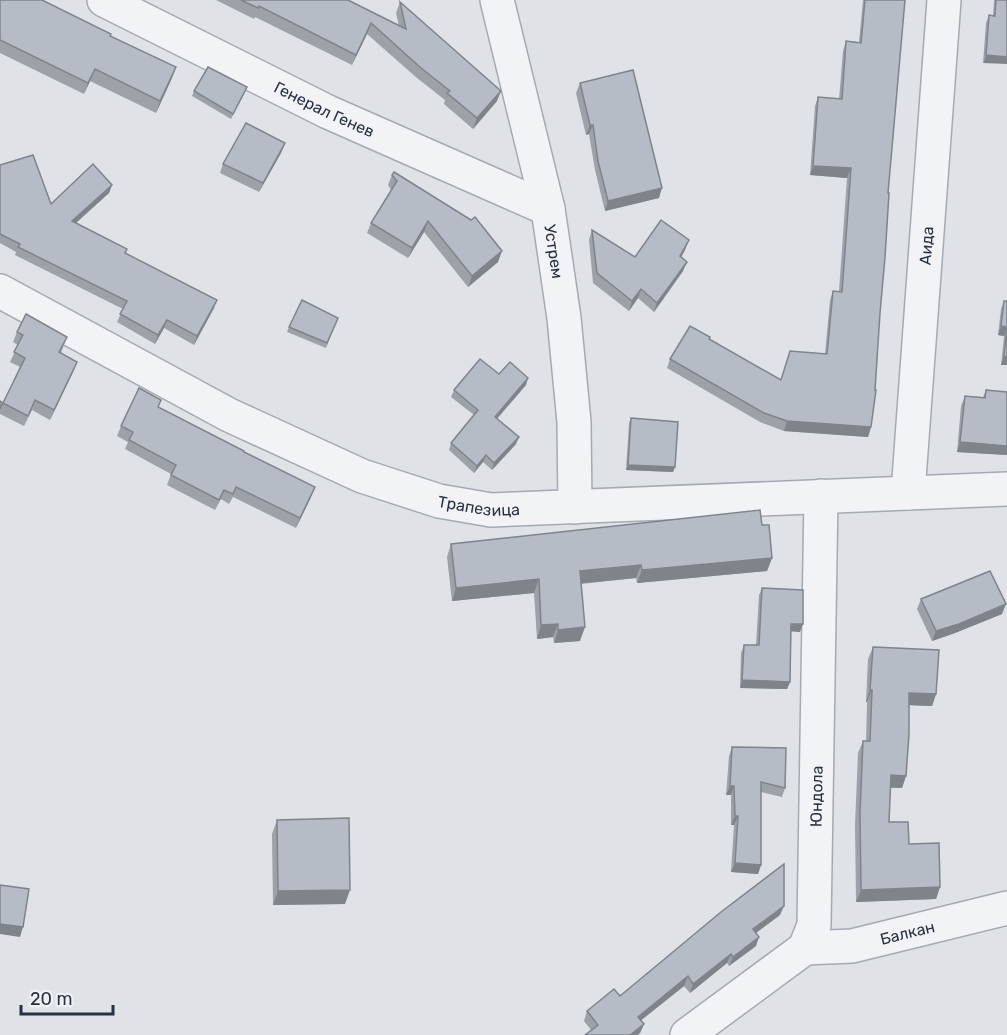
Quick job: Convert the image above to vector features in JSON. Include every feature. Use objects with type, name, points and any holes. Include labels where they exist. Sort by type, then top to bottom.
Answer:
[{"type":"street","name":"Генерал Генев","points":[[104,0],[328,112],[548,209]]},
{"type":"street","name":"Устрем","points":[[496,0],[548,209],[564,318],[574,422],[575,507]]},
{"type":"street","name":"Аида","points":[[908,493],[944,0]]},
{"type":"street","name":"Трапезица","points":[[0,291],[230,415],[362,476],[439,501],[491,510],[1007,489]]},
{"type":"street","name":"Юндола","points":[[805,948],[814,925],[821,496]]},
{"type":"street","name":"Балкан","points":[[805,948],[852,946],[1007,908]]},
{"type":"street","points":[[687,1035],[805,948]]},
{"type":"building","points":[[0,0],[42,0],[176,67],[160,101],[95,69],[88,83],[0,40]]},
{"type":"building","points":[[241,0],[348,0],[406,29],[400,2],[501,91],[477,118],[447,93],[450,91],[371,23],[356,55],[259,6],[258,8]]},
{"type":"building","points":[[865,0],[905,0],[888,193],[876,390],[871,427],[787,421],[764,413],[670,359],[690,326],[781,380],[790,351],[827,354],[833,291],[842,292],[851,168],[813,166],[818,97],[842,99],[846,41],[861,43]]},
{"type":"building","points":[[996,0],[1007,0],[1007,57],[986,55],[989,15],[995,16]]},
{"type":"building","points":[[208,67],[247,87],[233,114],[194,91]]},
{"type":"building","points":[[633,70],[662,188],[608,201],[598,161],[593,125],[590,125],[580,83]]},
{"type":"building","points":[[246,123],[285,143],[263,183],[223,164]]},
{"type":"building","points":[[33,155],[51,204],[93,164],[112,185],[72,221],[127,249],[125,253],[217,300],[197,336],[167,320],[158,335],[120,314],[127,301],[18,247],[20,244],[0,234],[0,165]]},
{"type":"building","points":[[394,172],[471,220],[475,217],[502,251],[472,276],[428,221],[412,248],[371,223],[397,181],[392,175]]},
{"type":"building","points":[[661,220],[689,240],[680,256],[687,262],[657,303],[641,289],[632,301],[597,273],[592,230],[635,257]]},
{"type":"building","points":[[302,300],[338,318],[327,343],[289,327]]},
{"type":"building","points":[[1004,301],[1007,301],[1007,327],[1001,326]]},
{"type":"building","points":[[26,314],[67,337],[59,352],[77,362],[54,410],[35,400],[28,416],[3,403],[25,358],[14,352],[23,335],[17,332]]},
{"type":"building","points":[[1007,327],[1007,357],[1004,356]]},
{"type":"building","points":[[480,359],[499,374],[510,362],[528,378],[495,417],[519,437],[494,463],[486,455],[477,466],[451,443],[478,410],[454,390]]},
{"type":"building","points":[[139,388],[161,400],[158,407],[315,487],[300,518],[236,487],[233,494],[224,490],[219,500],[171,475],[176,465],[129,440],[133,432],[121,426]]},
{"type":"building","points":[[986,390],[1007,392],[1007,446],[960,442],[965,396],[985,398]]},
{"type":"building","points":[[631,418],[678,422],[675,467],[628,465]]},
{"type":"building","points":[[760,510],[762,525],[769,525],[772,558],[642,570],[641,565],[580,571],[585,627],[558,630],[558,624],[541,625],[539,579],[456,588],[451,544]]},
{"type":"building","points":[[990,571],[1006,604],[936,631],[921,599]]},
{"type":"building","points":[[762,588],[803,590],[803,624],[791,624],[790,682],[742,680],[744,645],[759,645]]},
{"type":"building","points":[[873,647],[939,650],[936,694],[909,693],[906,776],[891,775],[889,822],[908,822],[909,844],[939,843],[940,887],[861,890],[860,813],[863,741],[870,741]]},
{"type":"building","points":[[732,747],[786,748],[785,788],[761,782],[761,865],[735,863],[738,816],[735,816],[734,786],[730,786]]},
{"type":"building","points":[[349,818],[350,890],[278,891],[277,820]]},
{"type":"building","points":[[784,864],[784,906],[753,929],[759,937],[733,957],[731,954],[693,984],[688,976],[638,1017],[644,1024],[630,1035],[585,1035],[598,1025],[587,1011],[614,989],[620,996],[721,912]]},
{"type":"building","points":[[0,885],[29,889],[23,927],[0,924]]}]
